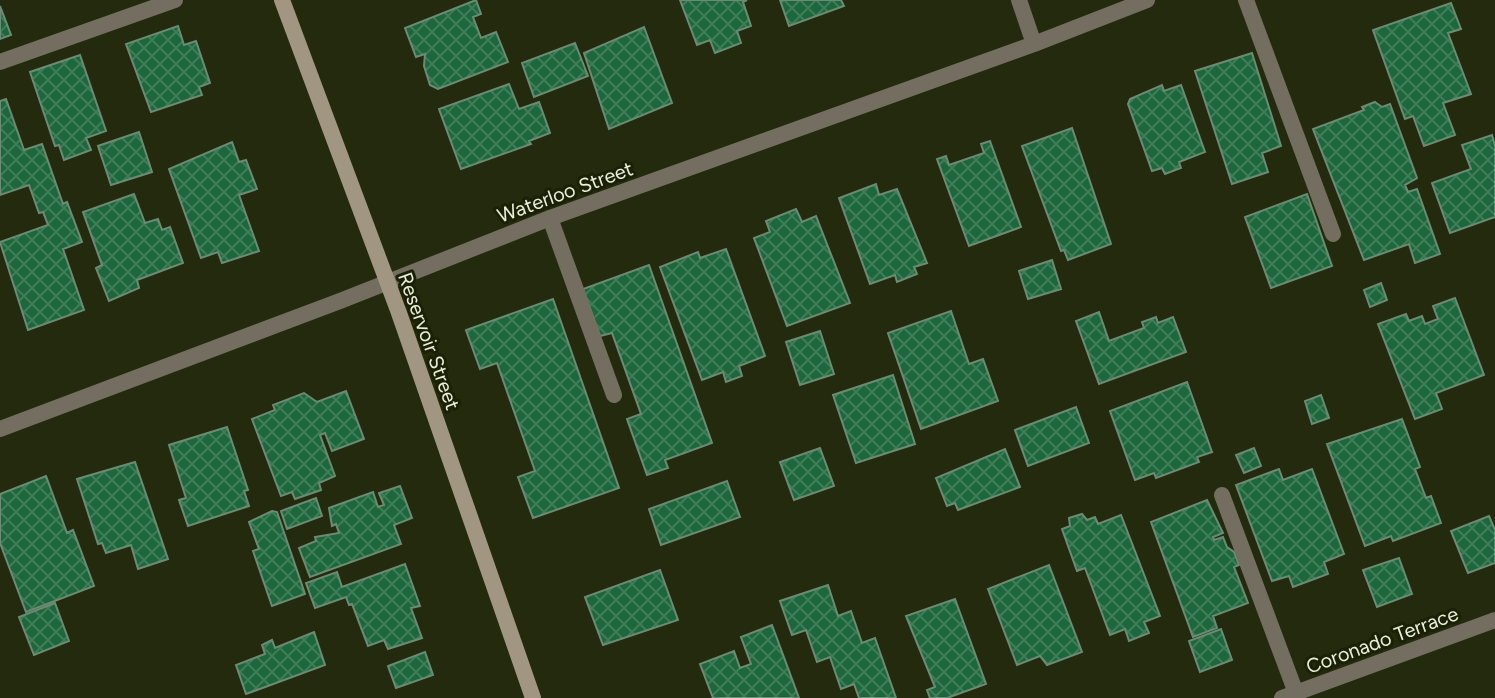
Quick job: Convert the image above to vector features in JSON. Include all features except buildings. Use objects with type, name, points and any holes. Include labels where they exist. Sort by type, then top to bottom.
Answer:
[{"type":"street","points":[[0,62],[175,0]]},
{"type":"street","name":"Reservoir Street","points":[[282,0],[387,283],[533,698]]},
{"type":"street","points":[[1019,0],[1034,44]]},
{"type":"street","name":"Waterloo Street","points":[[0,429],[550,218],[1034,44],[1147,0]]},
{"type":"street","points":[[1246,0],[1333,234]]},
{"type":"street","points":[[550,218],[614,395]]},
{"type":"street","points":[[1222,495],[1289,696]]},
{"type":"street","name":"Coronado Terrace","points":[[1289,696],[1495,620]]}]
